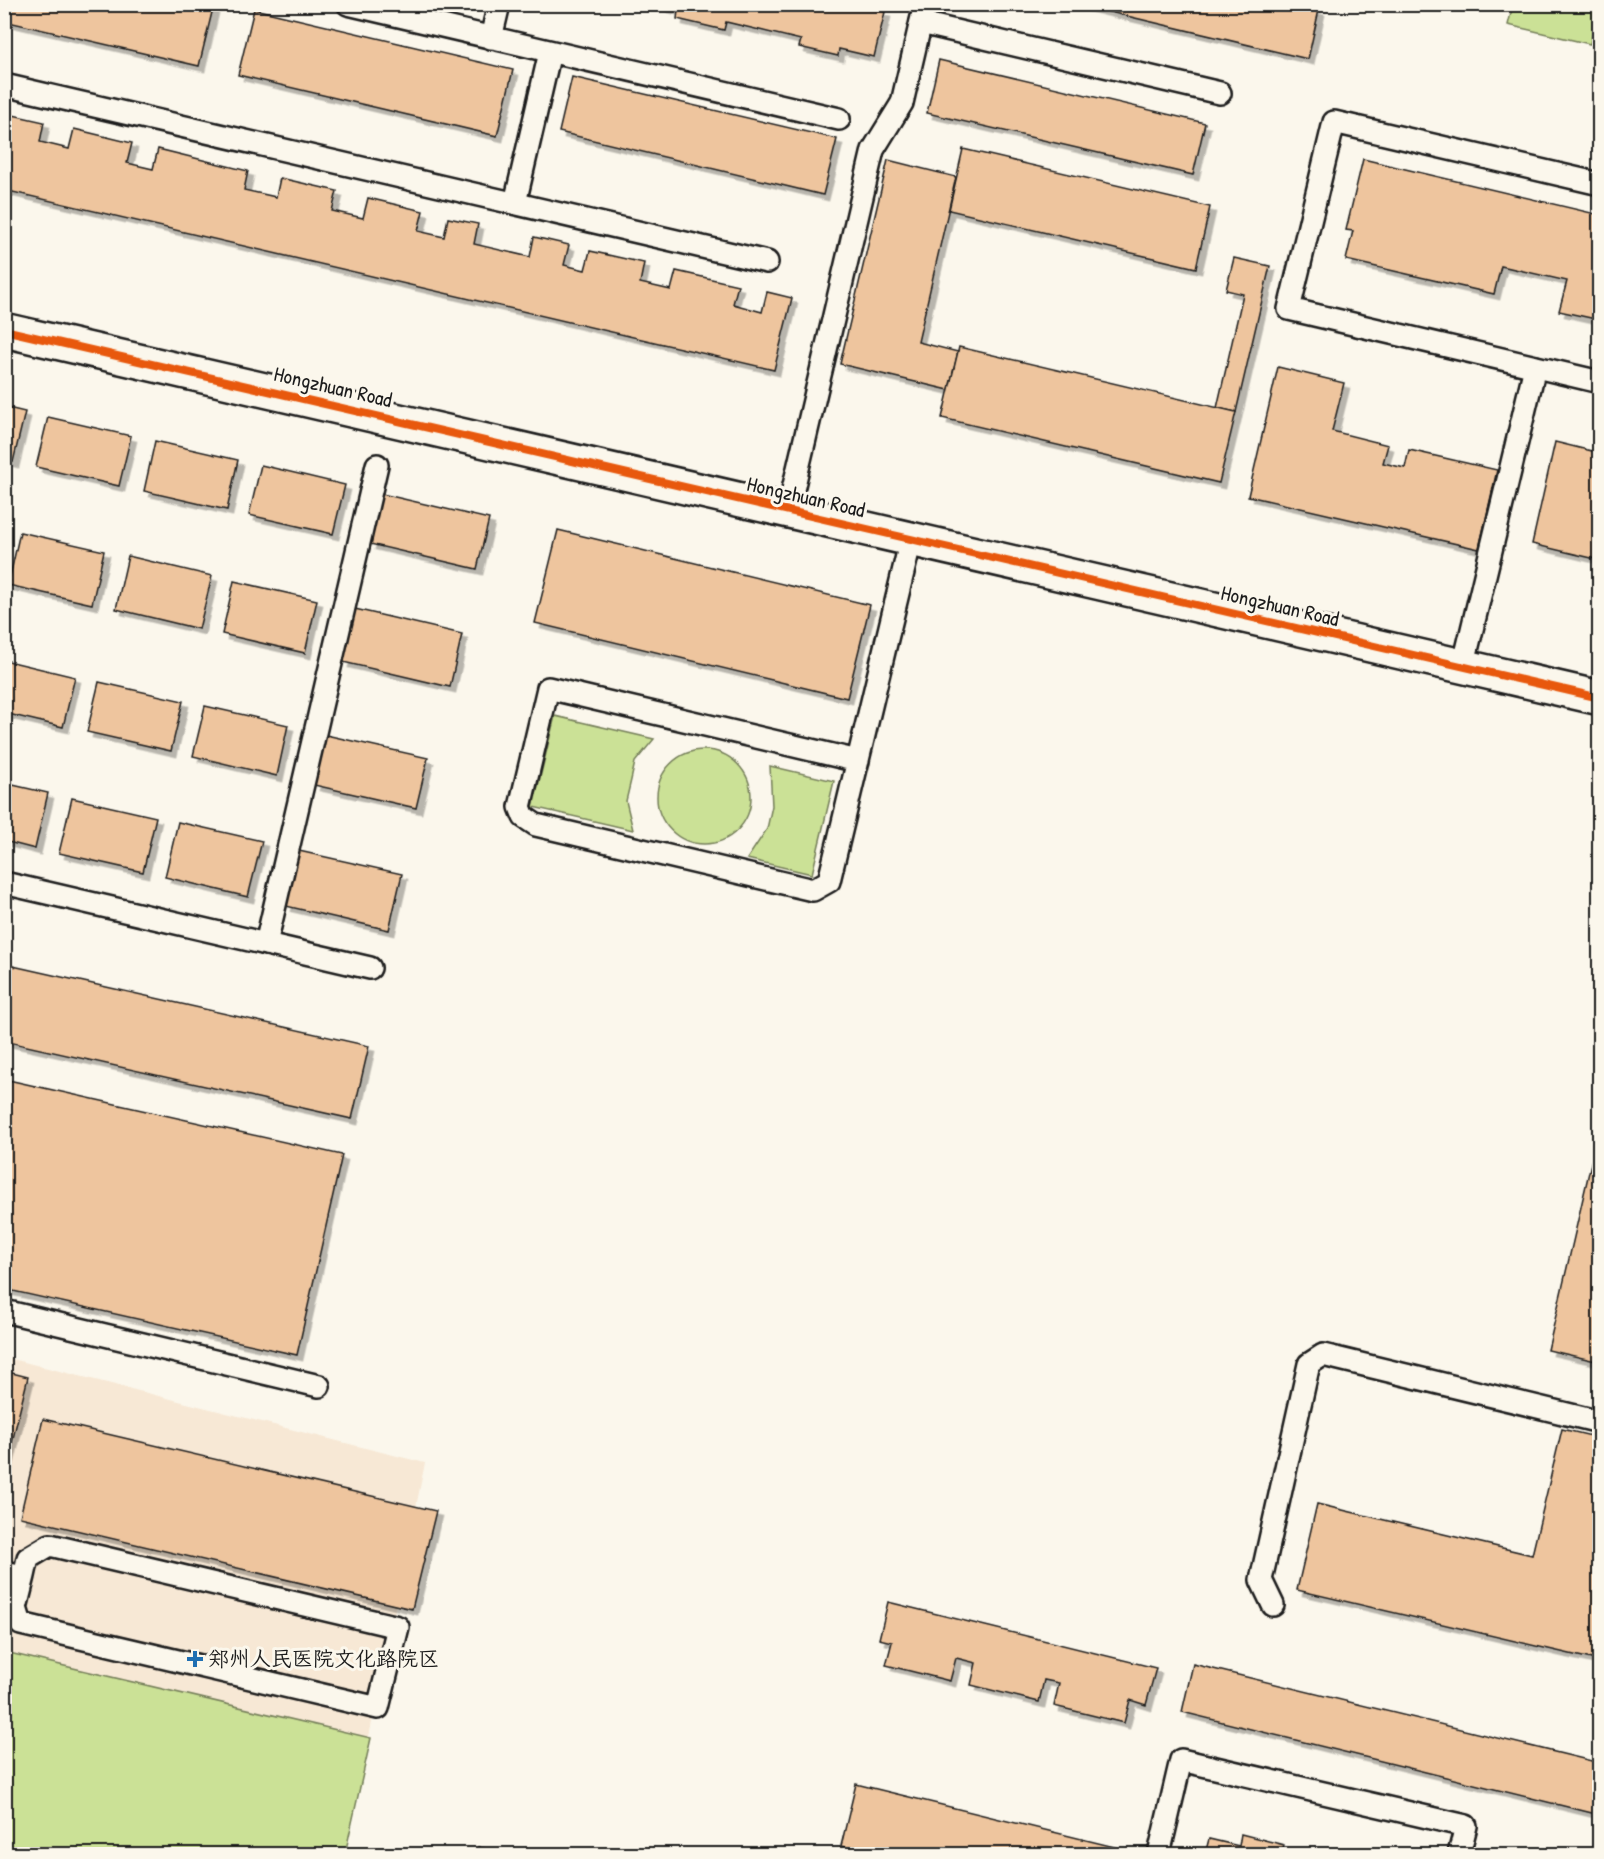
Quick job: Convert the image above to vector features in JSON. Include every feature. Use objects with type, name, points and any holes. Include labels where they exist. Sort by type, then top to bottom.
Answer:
[{"type":"street","name":"Hongzhuan Road","points":[[4,330],[1599,698]]},
{"type":"lane","points":[[348,4],[839,119]]},
{"type":"lane","points":[[491,38],[499,4]]},
{"type":"lane","points":[[788,511],[873,150],[902,103],[923,14],[1220,93]]},
{"type":"lane","points":[[515,203],[550,52]]},
{"type":"lane","points":[[4,84],[767,262]]},
{"type":"lane","points":[[1599,184],[1334,122],[1289,309],[1599,382]]},
{"type":"lane","points":[[1463,667],[1535,367]]},
{"type":"lane","points":[[266,944],[377,465]]},
{"type":"lane","points":[[858,761],[548,688],[520,807],[524,817],[536,825],[813,890],[829,881],[858,761],[911,539]]},
{"type":"lane","points":[[4,883],[370,968]]},
{"type":"lane","points":[[4,1311],[319,1386]]},
{"type":"lane","points":[[1273,1605],[1262,1580],[1309,1364],[1323,1355],[1599,1422]]},
{"type":"lane","points":[[50,1545],[398,1628],[378,1708],[21,1624],[16,1608],[14,1574],[28,1558],[50,1545]]},
{"type":"lane","points":[[1160,1854],[1181,1760],[1466,1826],[1460,1854]]},
{"type":"shaded area","name":"郑州人民医院文化路院区","points":[[4,1357],[425,1463],[345,1854],[5,1854]]},
{"type":"green space","points":[[1513,5],[1599,5],[1590,44],[1508,25]]},
{"type":"green space","points":[[555,716],[654,739],[635,762],[626,801],[633,830],[533,807]]},
{"type":"green space","points":[[704,750],[722,753],[737,764],[748,779],[751,797],[748,815],[737,830],[722,841],[704,844],[686,841],[671,830],[660,815],[657,797],[660,779],[671,764],[686,753]]},
{"type":"green space","points":[[770,766],[834,781],[812,874],[747,859],[767,829],[772,806]]},
{"type":"green space","points":[[5,1652],[371,1738],[345,1854],[5,1854]]},
{"type":"building","points":[[4,4],[214,4],[199,66],[4,21]]},
{"type":"building","points":[[653,4],[865,4],[864,7],[885,12],[874,57],[839,49],[838,56],[799,47],[801,40],[726,22],[724,30],[677,19],[678,11]]},
{"type":"building","points":[[1076,4],[1295,4],[1319,10],[1308,59]]},
{"type":"building","points":[[254,9],[513,70],[497,136],[238,75]]},
{"type":"building","points":[[939,60],[1205,123],[1193,175],[927,113]]},
{"type":"building","points":[[572,77],[837,139],[823,195],[559,132]]},
{"type":"building","points":[[4,113],[44,122],[40,142],[69,149],[74,129],[132,143],[127,163],[153,169],[158,149],[248,171],[244,190],[276,197],[280,178],[337,191],[332,211],[363,218],[368,198],[423,211],[418,231],[444,237],[448,218],[478,224],[474,244],[530,257],[534,237],[569,245],[564,265],[585,270],[590,251],[644,263],[640,283],[671,290],[676,271],[738,285],[733,304],[762,312],[767,292],[792,298],[774,370],[4,190]]},
{"type":"building","points":[[963,149],[1210,207],[1196,268],[949,210]]},
{"type":"building","points":[[1363,159],[1600,215],[1600,320],[1559,311],[1567,281],[1501,266],[1494,294],[1346,260],[1353,231],[1346,230]]},
{"type":"building","points":[[888,160],[956,177],[918,342],[958,352],[949,390],[840,364]]},
{"type":"building","points":[[1234,258],[1270,266],[1236,412],[1217,408],[1243,294],[1226,290]]},
{"type":"building","points":[[959,347],[1236,412],[1219,483],[942,418]]},
{"type":"building","points":[[1278,367],[1344,383],[1332,431],[1388,445],[1383,463],[1405,468],[1409,450],[1497,470],[1479,549],[1248,496]]},
{"type":"building","points":[[4,407],[25,412],[13,462],[4,460]]},
{"type":"building","points":[[48,417],[131,436],[119,486],[36,467]]},
{"type":"building","points":[[155,441],[238,460],[227,510],[144,491]]},
{"type":"building","points":[[1555,442],[1600,453],[1600,560],[1532,544]]},
{"type":"building","points":[[261,465],[345,485],[333,534],[249,515]]},
{"type":"building","points":[[382,494],[489,519],[477,569],[370,544]]},
{"type":"building","points":[[558,530],[870,605],[847,698],[535,623]]},
{"type":"building","points":[[20,532],[104,551],[92,604],[8,585]]},
{"type":"building","points":[[128,556],[212,576],[199,629],[116,609]]},
{"type":"building","points":[[234,581],[317,600],[305,653],[222,634]]},
{"type":"building","points":[[355,609],[462,634],[450,687],[343,662]]},
{"type":"building","points":[[4,660],[75,677],[63,727],[4,713]]},
{"type":"building","points":[[99,682],[183,701],[171,751],[87,732]]},
{"type":"building","points":[[205,706],[288,725],[277,776],[193,756]]},
{"type":"building","points":[[326,735],[428,758],[416,808],[314,785]]},
{"type":"building","points":[[4,783],[48,793],[35,849],[4,841]]},
{"type":"building","points":[[72,798],[156,817],[143,872],[59,853]]},
{"type":"building","points":[[178,822],[262,841],[248,897],[165,877]]},
{"type":"building","points":[[299,851],[402,874],[389,930],[286,906]]},
{"type":"building","points":[[4,964],[369,1046],[352,1119],[4,1041]]},
{"type":"building","points":[[4,1079],[342,1155],[297,1355],[4,1289]]},
{"type":"building","points":[[1592,1159],[1600,1161],[1600,1362],[1548,1350]]},
{"type":"building","points":[[4,1371],[28,1377],[4,1475]]},
{"type":"building","points":[[43,1419],[436,1511],[412,1609],[20,1517]]},
{"type":"building","points":[[1562,1429],[1600,1438],[1600,1661],[1297,1590],[1317,1504],[1532,1555]]},
{"type":"building","points":[[888,1602],[1156,1668],[1146,1705],[1130,1700],[1124,1723],[1054,1706],[1059,1683],[1044,1680],[1039,1702],[971,1685],[976,1663],[956,1658],[950,1681],[886,1665],[892,1642],[879,1639]]},
{"type":"building","points":[[1193,1664],[1600,1763],[1600,1815],[1182,1712]]},
{"type":"building","points":[[856,1784],[1135,1852],[1134,1854],[875,1854],[841,1846]]},
{"type":"building","points":[[1241,1834],[1284,1845],[1281,1854],[1205,1854],[1209,1839],[1239,1846]]},
{"type":"building","points":[[478,1847],[510,1854],[477,1854]]},
{"type":"cycle path","points":[[4,330],[1600,698]]},
{"type":"place","name":"郑州人民医院文化路院区","points":[[195,1659]]}]
